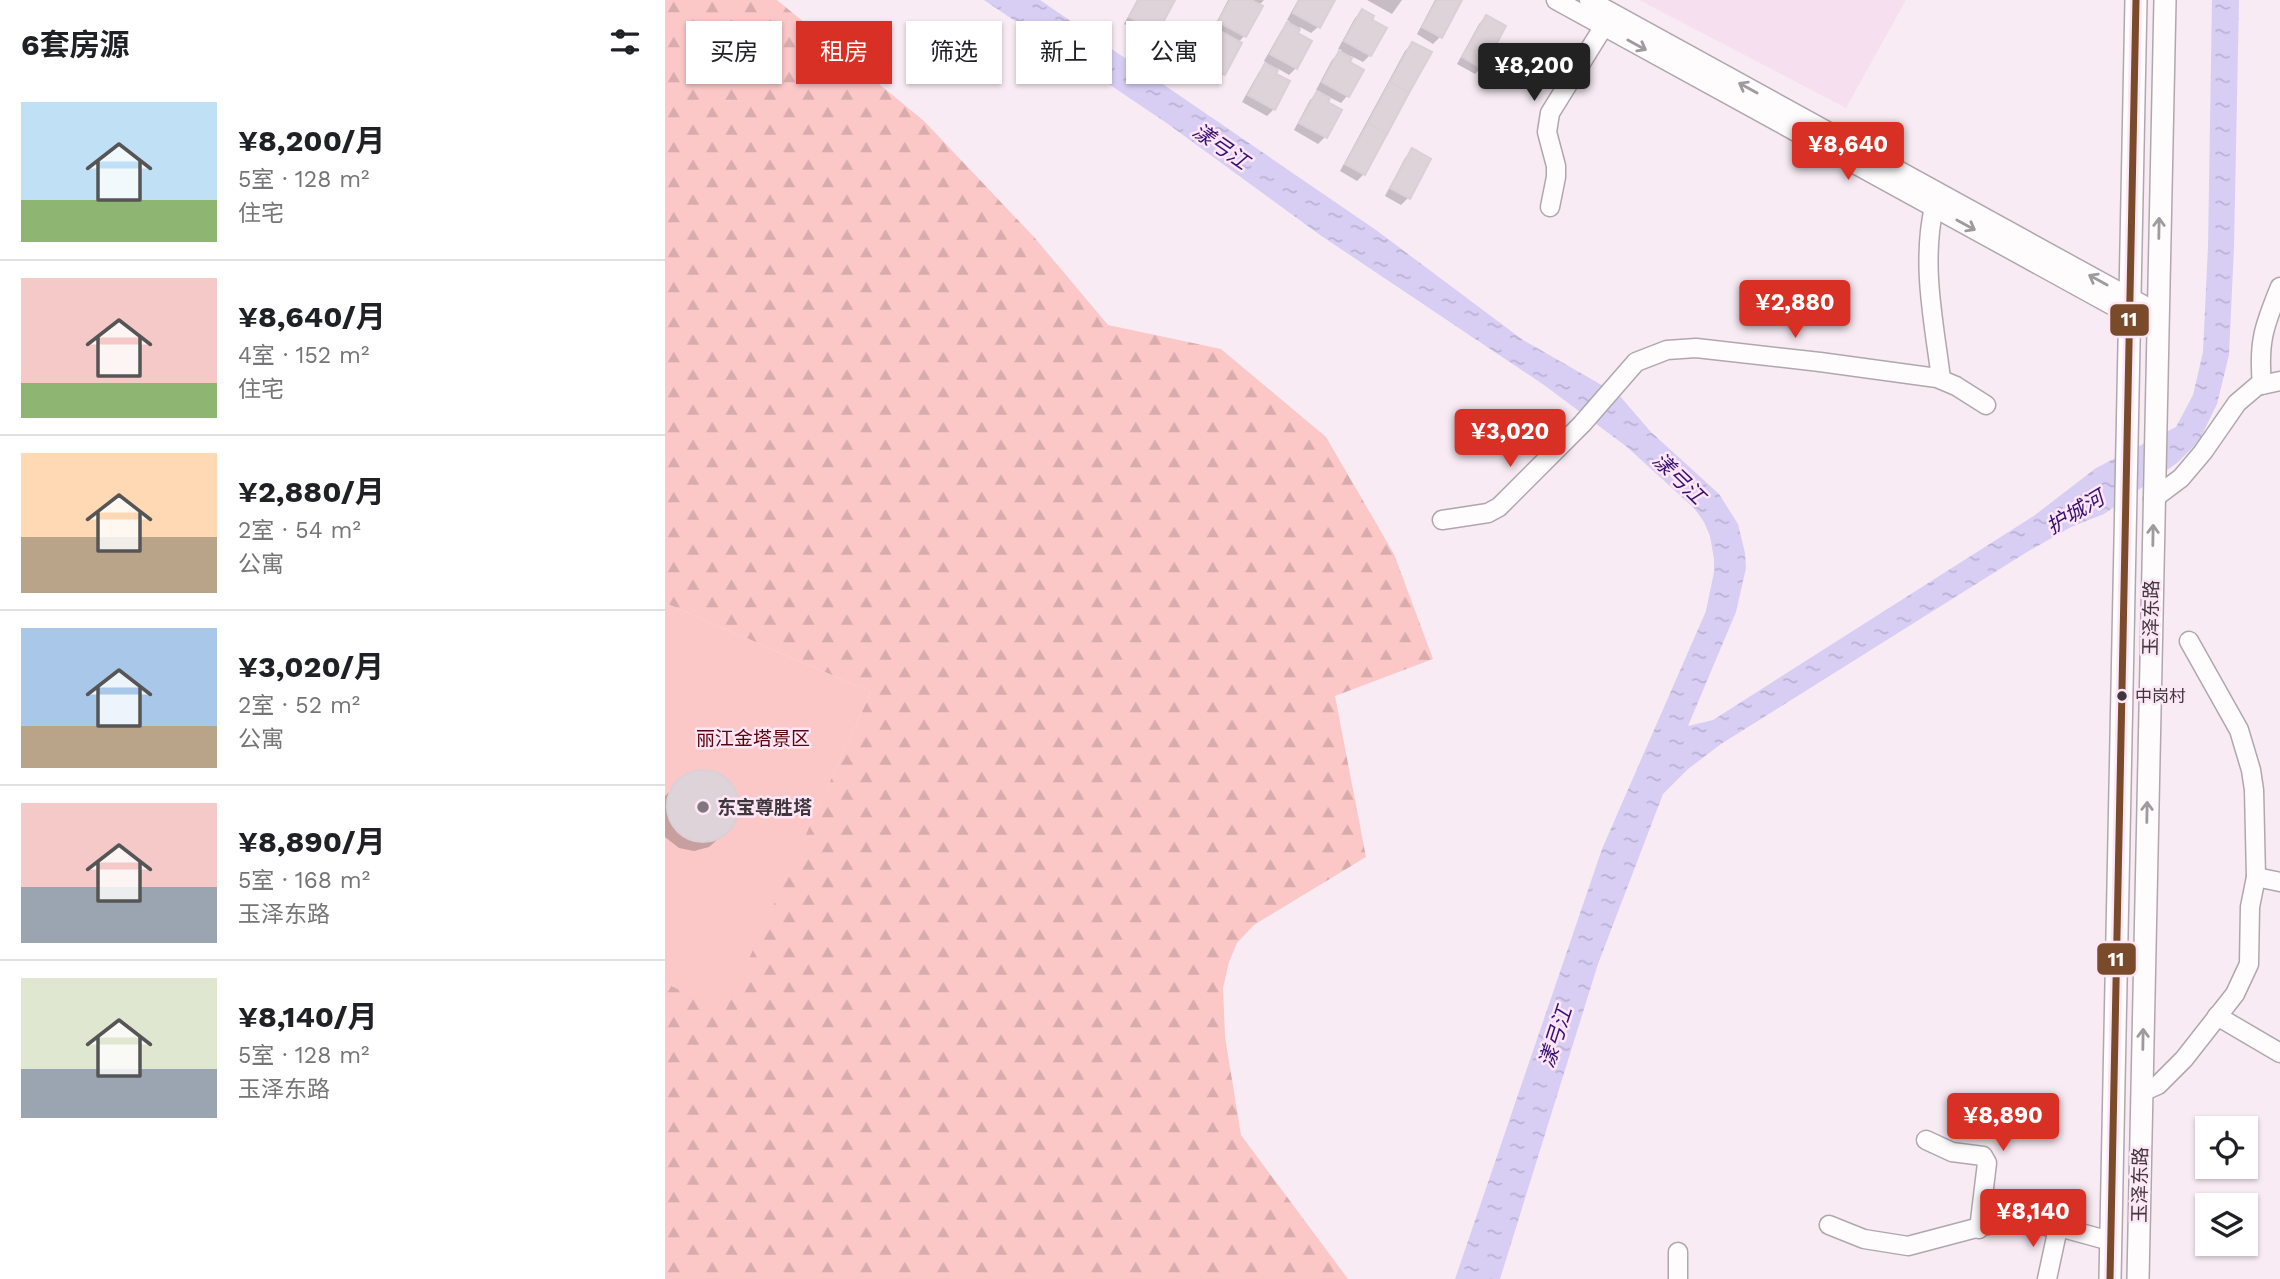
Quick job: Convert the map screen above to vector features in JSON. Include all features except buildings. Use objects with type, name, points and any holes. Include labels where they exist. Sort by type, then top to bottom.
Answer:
[{"type":"main road","name":"玉泽东路","points":[[2109,1279],[2136,0]]},
{"type":"main road","name":"玉泽东路","points":[[2139,1279],[2165,0]]},
{"type":"street","points":[[1556,0],[1934,207],[2129,306]]},
{"type":"street","points":[[1589,0],[2157,322]]},
{"type":"street","points":[[1550,207],[1556,166],[1547,132],[1550,113],[1604,26]]},
{"type":"street","points":[[1934,207],[1927,263],[1941,379]]},
{"type":"street","points":[[2262,386],[2262,333],[2275,310],[2280,287]]},
{"type":"street","points":[[1442,520],[1488,513],[1499,508],[1582,424],[1636,362],[1653,354],[1681,348],[1820,362],[1941,379],[1986,405]]},
{"type":"street","points":[[2153,499],[2181,478],[2237,403],[2257,386],[2280,381]]},
{"type":"street","points":[[2142,1092],[2165,1079],[2235,994],[2249,964],[2250,907],[2256,877],[2254,790],[2246,750],[2229,711],[2189,641]]},
{"type":"street","points":[[2256,877],[2280,882]]},
{"type":"street","points":[[2217,1016],[2280,1053]]},
{"type":"street","points":[[1926,1140],[1952,1152],[1983,1156],[1987,1163],[1979,1228]]},
{"type":"street","points":[[1829,1225],[1864,1238],[1908,1245],[1996,1223],[2023,1222],[2110,1241]]},
{"type":"street","points":[[2047,1279],[2058,1228]]},
{"type":"street","points":[[1678,1252],[1678,1279]]},
{"type":"shaded area","points":[[1639,0],[1906,0],[1846,108]]},
{"type":"green space","points":[[665,0],[777,0],[803,21],[796,21],[796,84],[879,84],[924,121],[1034,237],[1108,325],[1221,349],[1326,437],[1394,554],[1433,659],[1335,696],[1366,857],[1254,925],[1237,943],[1223,988],[1225,1037],[1241,1135],[1348,1279],[665,1279],[665,983],[725,1010],[871,692],[665,603]]},
{"type":"green space","name":"丽江金塔景区","points":[[665,603],[871,692],[725,1011],[665,983]]},
{"type":"water","points":[[984,0],[1040,0],[1071,21],[1016,21]]},
{"type":"water","points":[[2212,0],[2239,0],[2229,355],[2217,404],[2199,441],[2177,463],[2104,514],[2071,527],[2027,552],[1721,744],[1688,769],[1663,794],[1598,964],[1500,1279],[1455,1279],[1602,849],[1706,611],[1714,572],[1710,536],[1694,508],[1627,447],[1544,385],[1320,235],[1109,84],[1112,84],[1112,49],[1126,59],[1126,84],[1163,84],[1376,230],[1523,340],[1619,395],[1651,432],[1719,494],[1738,524],[1746,568],[1736,612],[1688,726],[1713,720],[2035,515],[2096,468],[2176,427],[2193,395],[2203,352],[2208,246]]},
{"type":"transit line","name":"11","points":[[2110,1279],[2136,0]]},
{"type":"place","name":"中岗村","points":[[2122,696]]},
{"type":"place","name":"东宝尊胜塔","points":[[703,807]]},
{"type":"water label","name":"漾弓江","points":[[1221,146]]},
{"type":"water label","name":"漾弓江","points":[[1679,478]]},
{"type":"water label","name":"护城河","points":[[2075,512]]},
{"type":"water label","name":"漾弓江","points":[[1555,1037]]}]
